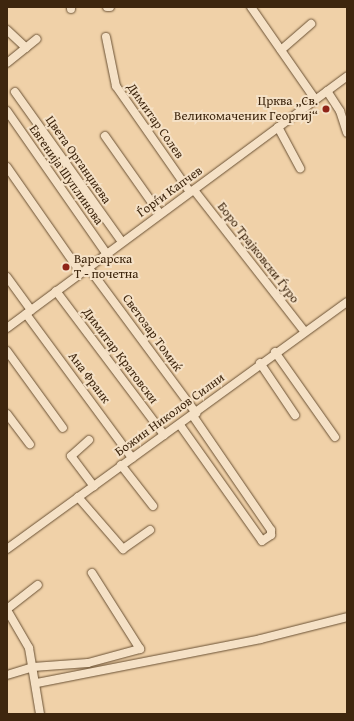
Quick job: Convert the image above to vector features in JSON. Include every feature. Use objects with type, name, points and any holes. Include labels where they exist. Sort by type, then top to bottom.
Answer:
[{"type":"street","points":[[251,7],[315,99]]},
{"type":"street","points":[[281,50],[311,24]]},
{"type":"street","points":[[7,30],[26,48]]},
{"type":"street","name":"Димитар Солев","points":[[106,36],[116,86],[192,191]]},
{"type":"street","points":[[7,63],[37,39]]},
{"type":"street","name":"Ѓорѓи Капчев","points":[[7,328],[106,253],[347,76]]},
{"type":"street","points":[[327,91],[340,111],[347,133]]},
{"type":"street","name":"Цвета Органџиева","points":[[15,92],[122,242]]},
{"type":"street","name":"Евгенија Шуплинова","points":[[7,111],[106,253]]},
{"type":"street","points":[[278,127],[300,168]]},
{"type":"street","points":[[105,136],[160,214]]},
{"type":"street","points":[[7,167],[81,273]]},
{"type":"street","name":"Боро Трајковски Ѓуро","points":[[192,191],[304,331]]},
{"type":"street","name":"Светозар Томиќ","points":[[88,267],[195,414],[272,530],[271,535],[262,541],[180,424]]},
{"type":"street","name":"Ана Франк","points":[[7,277],[29,312],[132,458]]},
{"type":"street","name":"Димитар Кратовски","points":[[56,292],[164,435]]},
{"type":"street","name":"Божин Николов Силни","points":[[7,550],[94,486],[121,464],[195,414],[260,363],[347,302]]},
{"type":"street","points":[[7,352],[63,428]]},
{"type":"street","points":[[276,352],[335,437]]},
{"type":"street","points":[[260,363],[295,415]]},
{"type":"street","points":[[7,414],[30,444]]},
{"type":"street","points":[[89,440],[71,456],[94,486]]},
{"type":"street","points":[[121,464],[153,506]]},
{"type":"street","points":[[78,497],[123,549],[150,530]]},
{"type":"street","points":[[92,573],[140,649],[140,661]]},
{"type":"street","points":[[38,585],[7,609],[26,639],[37,683],[40,714]]},
{"type":"street","points":[[37,683],[140,661],[261,639],[347,617]]},
{"type":"street","points":[[7,675],[33,667],[88,663],[140,649]]},
{"type":"place","name":"Црква „Св. Великомаченик Георгиј“","points":[[326,109]]},
{"type":"place","name":"Варсарска Т - почетна","points":[[66,267]]}]
